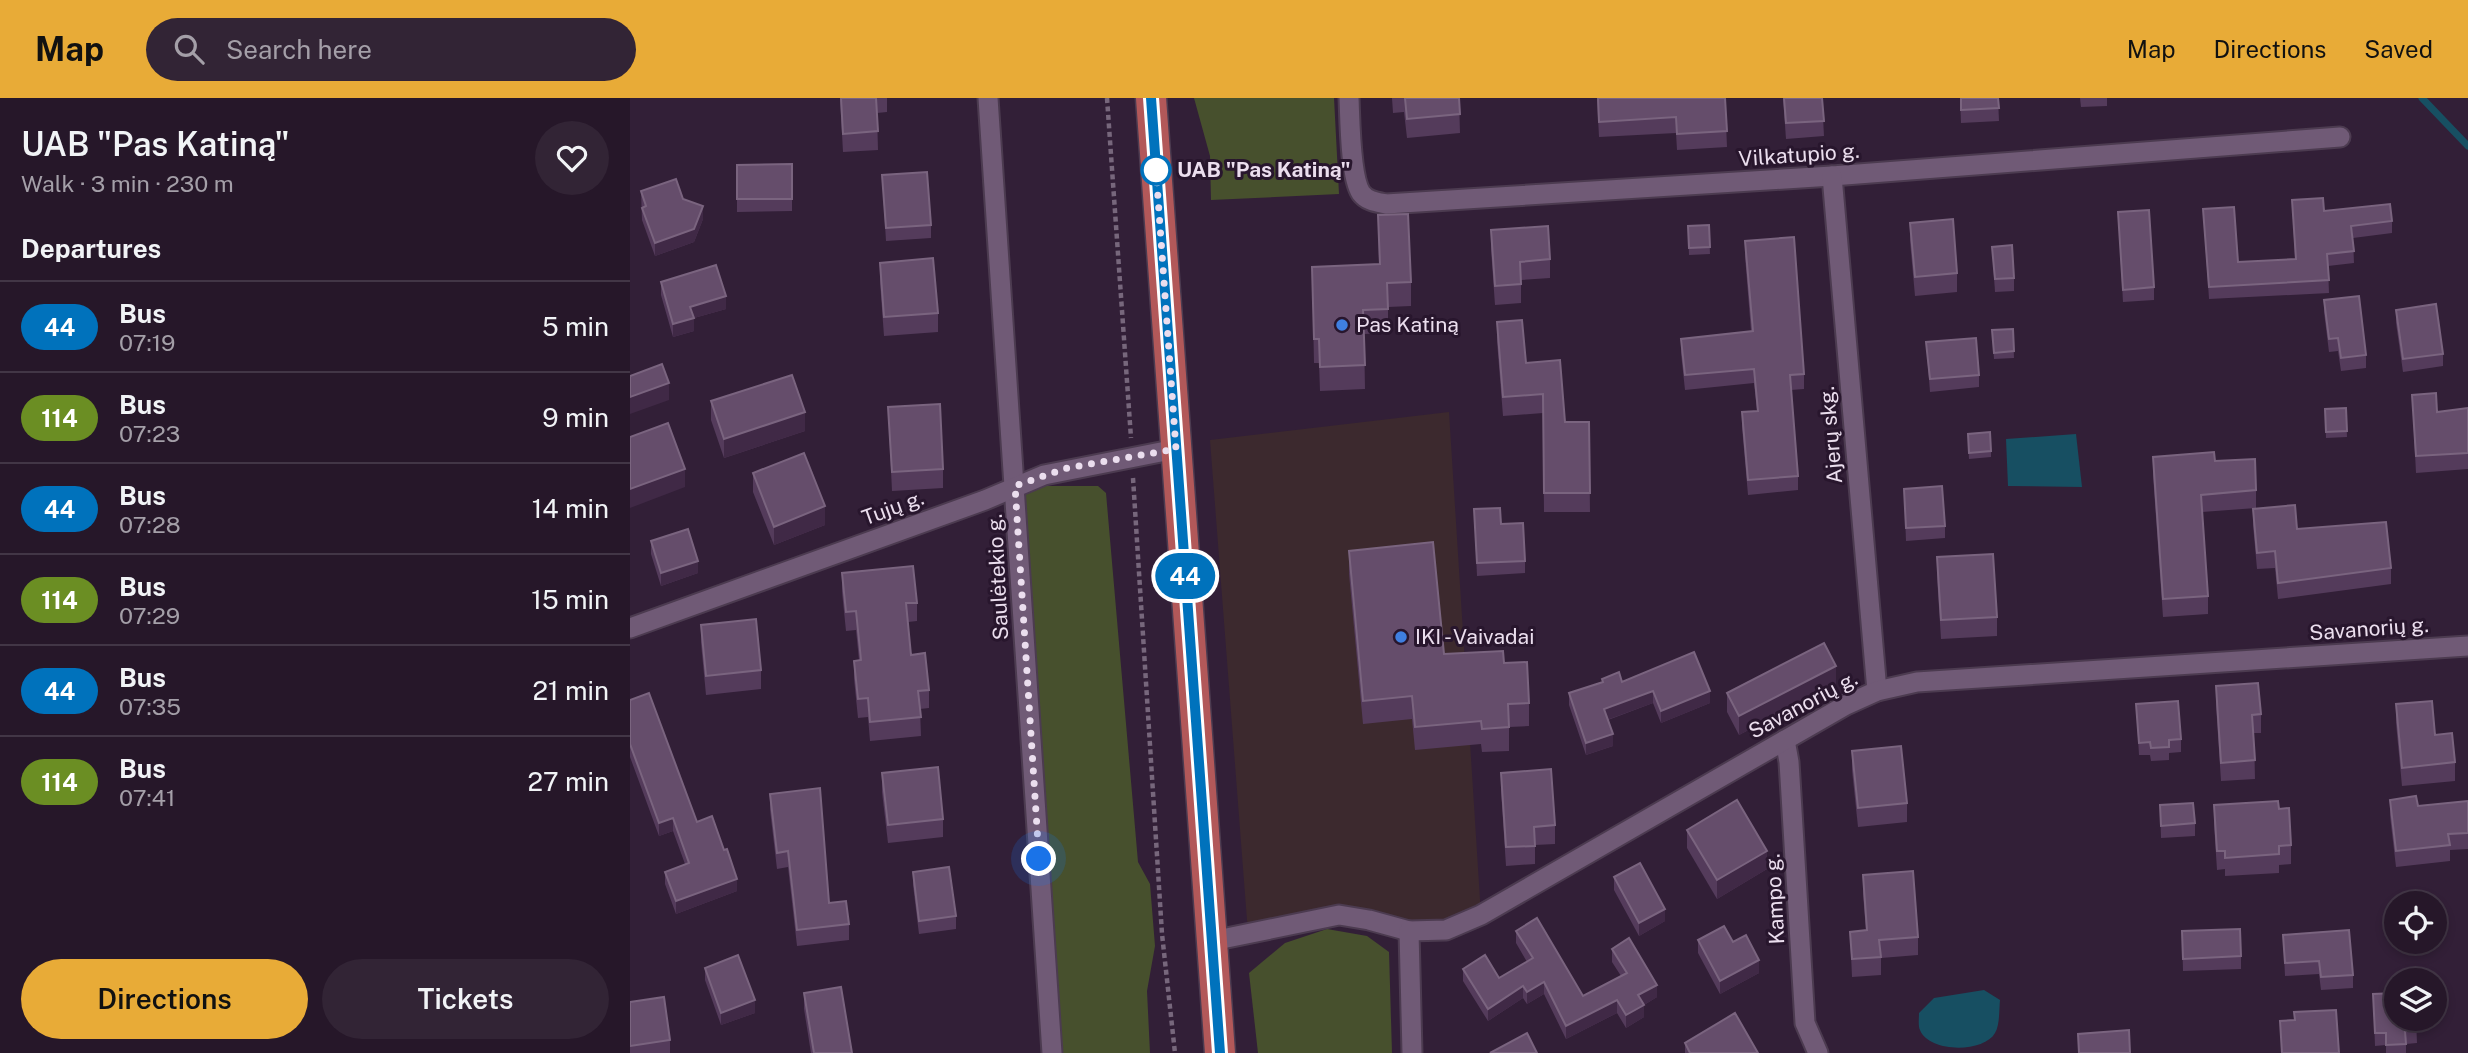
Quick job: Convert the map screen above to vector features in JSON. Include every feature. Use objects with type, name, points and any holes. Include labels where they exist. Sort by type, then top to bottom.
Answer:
[{"type":"main road","points":[[1151,98],[1220,1053]]},
{"type":"street","name":"Saulėtekio g.","points":[[988,98],[1052,1053]]},
{"type":"street","name":"Vilkatupio g.","points":[[1349,98],[1352,147],[1359,191],[1367,199],[1386,204],[1832,176],[2340,138]]},
{"type":"street","name":"Ajerų skg.","points":[[1832,176],[1877,691]]},
{"type":"street","name":"Tujų g.","points":[[630,628],[1067,468],[1176,449]]},
{"type":"street","name":"Savanorių g.","points":[[1212,941],[1339,915],[1409,931],[1446,930],[1481,915],[1785,740],[1877,691],[1917,681],[2468,646]]},
{"type":"street","name":"Kampo g.","points":[[1785,740],[1789,762],[1805,1023],[1818,1053]]},
{"type":"street","points":[[1409,931],[1412,1053]]},
{"type":"path","points":[[1107,98],[1162,934],[1175,1053]]},
{"type":"shaded area","points":[[1449,412],[1481,915],[1446,930],[1369,920],[1248,933],[1210,440]]},
{"type":"green space","points":[[1194,98],[1334,98],[1339,194],[1211,200],[1210,156]]},
{"type":"green space","points":[[1015,486],[1098,486],[1106,493],[1138,862],[1150,884],[1155,946],[1147,991],[1150,1053],[1052,1053]]},
{"type":"green space","points":[[1327,929],[1367,936],[1389,952],[1392,1053],[1258,1053],[1249,973],[1285,943]]},
{"type":"water","points":[[2076,434],[2082,487],[2008,486],[2006,439]]},
{"type":"water","points":[[1984,990],[2000,1000],[1998,1026],[1989,1040],[1957,1048],[1925,1038],[1919,1028],[1919,1013],[1934,998]]},
{"type":"building","points":[[841,98],[876,98],[878,131],[843,134]]},
{"type":"building","points":[[1405,98],[1459,98],[1460,114],[1407,119]]},
{"type":"building","points":[[1598,98],[1725,98],[1727,131],[1677,134],[1676,117],[1599,122]]},
{"type":"building","points":[[1784,98],[1822,98],[1824,121],[1786,123]]},
{"type":"building","points":[[1961,98],[1998,98],[1999,108],[1961,110]]},
{"type":"building","points":[[792,164],[792,199],[737,199],[737,165]]},
{"type":"building","points":[[927,172],[931,225],[886,228],[882,175]]},
{"type":"building","points":[[676,179],[683,199],[703,206],[694,229],[655,243],[642,208],[646,206],[641,191]]},
{"type":"building","points":[[2323,198],[2324,211],[2390,204],[2392,221],[2351,226],[2354,251],[2327,254],[2329,280],[2209,287],[2203,209],[2234,207],[2238,262],[2296,259],[2292,200]]},
{"type":"building","points":[[2149,210],[2154,287],[2123,290],[2118,212]]},
{"type":"building","points":[[1408,214],[1411,282],[1387,283],[1388,309],[1363,310],[1365,365],[1320,367],[1319,339],[1314,339],[1312,267],[1380,264],[1378,215]]},
{"type":"building","points":[[1953,219],[1957,273],[1915,277],[1910,223]]},
{"type":"building","points":[[1709,225],[1710,247],[1689,248],[1688,226]]},
{"type":"building","points":[[1548,226],[1550,259],[1520,262],[1521,284],[1495,286],[1491,230]]},
{"type":"building","points":[[1794,237],[1804,374],[1790,375],[1798,476],[1748,480],[1742,412],[1758,411],[1754,369],[1685,375],[1681,339],[1753,331],[1745,241]]},
{"type":"building","points":[[2012,245],[2014,278],[1995,279],[1992,247]]},
{"type":"building","points":[[933,258],[938,313],[884,317],[880,263]]},
{"type":"building","points":[[716,265],[726,296],[690,307],[694,318],[673,324],[661,282]]},
{"type":"building","points":[[2359,296],[2366,355],[2341,358],[2338,338],[2329,339],[2324,300]]},
{"type":"building","points":[[2436,304],[2443,354],[2403,359],[2396,310]]},
{"type":"building","points":[[1522,320],[1526,363],[1560,360],[1565,422],[1589,422],[1590,493],[1544,493],[1543,394],[1503,397],[1497,322]]},
{"type":"building","points":[[2013,329],[2014,351],[1994,353],[1992,330]]},
{"type":"building","points":[[1976,338],[1979,375],[1930,379],[1926,342]]},
{"type":"building","points":[[662,364],[669,383],[630,397],[630,376]]},
{"type":"building","points":[[792,375],[805,412],[724,439],[711,401]]},
{"type":"building","points":[[2436,393],[2437,412],[2468,408],[2468,453],[2416,456],[2412,395]]},
{"type":"building","points":[[940,404],[943,469],[892,472],[888,407]]},
{"type":"building","points":[[2346,408],[2347,431],[2326,432],[2325,409]]},
{"type":"building","points":[[668,423],[685,469],[630,489],[630,437]]},
{"type":"building","points":[[1990,432],[1991,451],[1969,453],[1968,434]]},
{"type":"building","points":[[2214,452],[2215,461],[2255,459],[2256,490],[2201,495],[2208,596],[2163,599],[2153,457]]},
{"type":"building","points":[[804,453],[825,506],[774,527],[753,473]]},
{"type":"building","points":[[1942,486],[1945,526],[1906,528],[1904,489]]},
{"type":"building","points":[[2295,505],[2297,529],[2386,522],[2391,568],[2278,583],[2275,551],[2257,553],[2253,509]]},
{"type":"building","points":[[1500,508],[1501,524],[1523,523],[1525,561],[1477,563],[1474,509]]},
{"type":"building","points":[[688,529],[698,561],[661,573],[651,541]]},
{"type":"building","points":[[1433,542],[1444,654],[1503,651],[1504,663],[1527,662],[1529,703],[1508,704],[1509,727],[1482,729],[1481,721],[1415,727],[1412,696],[1363,701],[1349,551]]},
{"type":"building","points":[[1993,554],[1997,617],[1941,620],[1937,557]]},
{"type":"building","points":[[913,566],[917,603],[906,603],[911,655],[925,653],[929,690],[918,691],[921,717],[870,722],[868,698],[858,699],[854,661],[861,660],[856,611],[846,612],[842,573]]},
{"type":"building","points":[[756,619],[761,670],[706,676],[701,625]]},
{"type":"building","points":[[1824,643],[1836,666],[1739,716],[1727,693]]},
{"type":"building","points":[[1694,652],[1710,691],[1661,711],[1653,691],[1604,709],[1613,734],[1586,743],[1569,693],[1603,682],[1602,679],[1619,672],[1622,682]]},
{"type":"building","points":[[2258,683],[2261,714],[2252,715],[2255,760],[2221,763],[2216,686]]},
{"type":"building","points":[[649,693],[697,822],[712,816],[737,879],[676,901],[665,872],[689,863],[673,818],[659,823],[630,744],[630,700]]},
{"type":"building","points":[[2178,701],[2181,739],[2169,740],[2169,747],[2151,748],[2150,742],[2139,743],[2136,704]]},
{"type":"building","points":[[2432,701],[2435,735],[2452,733],[2455,762],[2402,768],[2396,704]]},
{"type":"building","points":[[1901,746],[1907,803],[1858,808],[1852,751]]},
{"type":"building","points":[[938,767],[943,819],[888,825],[882,773]]},
{"type":"building","points":[[1551,769],[1555,825],[1534,827],[1535,846],[1506,847],[1501,773]]},
{"type":"building","points":[[820,788],[829,903],[846,901],[849,924],[797,930],[788,851],[777,853],[770,794]]},
{"type":"building","points":[[2416,796],[2418,806],[2468,801],[2468,833],[2448,834],[2450,845],[2396,851],[2390,800]]},
{"type":"building","points":[[1737,800],[1767,851],[1717,880],[1687,830]]},
{"type":"building","points":[[2278,801],[2279,809],[2289,808],[2291,845],[2279,846],[2279,854],[2225,858],[2225,851],[2217,851],[2214,805]]},
{"type":"building","points":[[2193,803],[2195,823],[2161,826],[2160,805]]},
{"type":"building","points":[[1640,863],[1665,909],[1639,923],[1614,877]]},
{"type":"building","points":[[949,867],[956,916],[919,921],[913,872]]},
{"type":"building","points":[[1913,871],[1918,937],[1879,940],[1881,957],[1852,959],[1850,932],[1867,930],[1863,875]]},
{"type":"building","points":[[1537,918],[1583,996],[1627,973],[1612,949],[1629,938],[1657,985],[1638,995],[1644,1005],[1626,1015],[1617,1000],[1566,1026],[1544,982],[1527,992],[1523,986],[1488,1009],[1463,969],[1485,955],[1499,978],[1533,958],[1516,931]]},
{"type":"building","points":[[1724,926],[1733,942],[1746,935],[1759,960],[1720,981],[1698,940]]},
{"type":"building","points":[[2240,929],[2241,956],[2183,959],[2182,931]]},
{"type":"building","points":[[2349,930],[2353,975],[2321,977],[2319,961],[2285,963],[2283,935]]},
{"type":"building","points":[[738,955],[755,1000],[721,1013],[705,968]]},
{"type":"building","points":[[841,987],[852,1053],[814,1053],[804,993]]},
{"type":"building","points":[[2373,994],[2384,994],[2384,1031],[2405,1031],[2406,1044],[2386,1045],[2386,1033],[2375,1033]]},
{"type":"building","points":[[664,997],[670,1040],[630,1046],[630,1002]]},
{"type":"building","points":[[2336,1010],[2339,1053],[2282,1053],[2280,1021],[2295,1020],[2294,1012]]},
{"type":"building","points":[[1735,1013],[1758,1053],[1690,1053],[1685,1043]]},
{"type":"building","points":[[2129,1030],[2130,1053],[2079,1053],[2078,1034]]},
{"type":"building","points":[[1527,1033],[1537,1053],[1490,1053]]},
{"type":"waterway","points":[[2422,98],[2468,146]]},
{"type":"bus line","name":"44","points":[[1151,98],[1220,1053]]},
{"type":"place","name":"UAB \"Pas Katiną\"","points":[[1156,170]]},
{"type":"place","name":"Pas Katiną","points":[[1342,325]]},
{"type":"place","name":"IKI - Vaivadai","points":[[1401,637]]},
{"type":"route","points":[[1039,859],[1015,486],[1067,468],[1176,449],[1156,170]]}]
